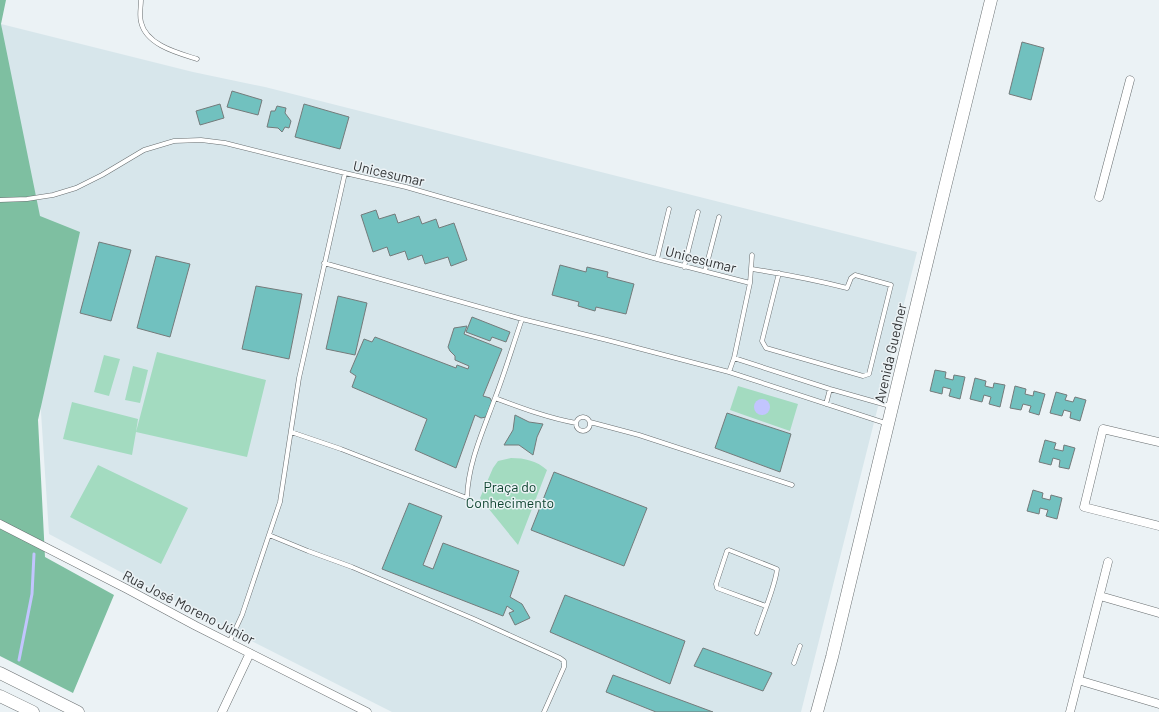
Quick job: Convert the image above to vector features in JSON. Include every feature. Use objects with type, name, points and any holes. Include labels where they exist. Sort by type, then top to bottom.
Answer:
[{"type":"street","name":"Avenida Guedner","points":[[817,712],[832,657],[991,0]]},
{"type":"street","points":[[1099,197],[1130,80]]},
{"type":"street","points":[[1159,442],[1103,429],[1084,507],[1159,526]]},
{"type":"street","name":"Rua José Moreno Júnior","points":[[0,524],[367,712]]},
{"type":"street","points":[[1070,712],[1108,562]]},
{"type":"street","points":[[1100,596],[1159,613]]},
{"type":"street","points":[[222,712],[250,653]]},
{"type":"street","points":[[0,673],[78,712]]},
{"type":"street","points":[[1078,680],[1159,704]]},
{"type":"street","points":[[0,696],[33,712]]},
{"type":"lane","points":[[141,0],[141,23],[145,31],[154,40],[168,50],[197,59]]},
{"type":"lane","name":"Unicesumar","points":[[0,200],[21,200],[53,195],[76,188],[102,175],[144,150],[174,141],[201,140],[225,143],[406,187],[684,267],[750,283]]},
{"type":"lane","points":[[230,643],[242,615],[280,502],[300,378],[324,263],[345,173]]},
{"type":"lane","points":[[656,259],[670,209]]},
{"type":"lane","points":[[684,267],[698,212]]},
{"type":"lane","points":[[705,271],[719,217]]},
{"type":"lane","points":[[729,372],[734,358],[750,283],[752,255]]},
{"type":"lane","points":[[324,263],[522,319],[729,372],[888,424]]},
{"type":"lane","points":[[752,269],[779,273],[847,288],[851,278],[855,275],[891,285],[869,374],[863,376],[766,348],[762,341],[779,273]]},
{"type":"lane","points":[[291,432],[341,448],[467,498],[468,484],[478,444],[496,398],[522,319]]},
{"type":"lane","points":[[734,358],[892,407]]},
{"type":"lane","points":[[826,404],[830,389]]},
{"type":"lane","points":[[496,398],[556,419],[576,423]]},
{"type":"lane","points":[[576,423],[579,418],[582,417],[588,419],[590,422],[639,435],[792,485]]},
{"type":"lane","points":[[576,423],[578,429],[584,431],[589,428],[590,422]]},
{"type":"lane","points":[[269,535],[352,567],[546,651],[564,661],[564,667],[544,712]]},
{"type":"lane","points":[[757,632],[766,606],[776,569],[730,550],[727,551],[716,584],[717,588],[766,606]]},
{"type":"lane","points":[[794,663],[800,646]]},
{"type":"shaded area","points":[[1,24],[193,72],[265,87],[917,252],[801,712],[392,712],[234,632],[49,534],[27,199]]},
{"type":"green space","points":[[0,0],[6,0],[1,24],[40,216],[80,232],[38,420],[45,557],[114,595],[73,693],[0,656]]},
{"type":"green space","points":[[157,352],[266,380],[247,457],[136,432]]},
{"type":"green space","points":[[104,355],[120,359],[109,396],[94,392]]},
{"type":"green space","points":[[133,366],[148,370],[140,403],[125,400]]},
{"type":"green space","points":[[738,386],[798,404],[790,431],[730,410]]},
{"type":"green space","points":[[72,402],[138,419],[132,455],[63,439]]},
{"type":"green space","name":"Praça do Conhecimento","points":[[511,458],[539,464],[547,470],[518,545],[480,498],[493,468],[498,461]]},
{"type":"green space","points":[[98,465],[188,508],[161,564],[70,517]]},
{"type":"water","points":[[762,399],[769,404],[770,407],[765,414],[762,415],[755,410],[754,407],[759,400]]},
{"type":"building","points":[[1022,42],[1044,48],[1031,100],[1009,94]]},
{"type":"building","points":[[232,91],[262,100],[258,115],[227,107]]},
{"type":"building","points":[[220,104],[224,118],[200,125],[196,111]]},
{"type":"building","points":[[304,104],[349,117],[340,149],[295,137]]},
{"type":"building","points":[[277,106],[286,108],[285,113],[291,121],[289,128],[285,127],[282,132],[278,128],[267,127],[271,111],[275,111]]},
{"type":"building","points":[[376,210],[379,219],[395,214],[398,223],[419,216],[422,224],[436,219],[439,228],[454,223],[467,260],[451,266],[448,257],[425,264],[422,255],[408,260],[405,251],[390,256],[387,247],[373,252],[361,215]]},
{"type":"building","points":[[99,242],[131,250],[111,321],[80,313]]},
{"type":"building","points":[[156,256],[190,264],[170,337],[137,328]]},
{"type":"building","points":[[560,265],[586,272],[587,267],[608,272],[607,277],[634,284],[626,314],[596,307],[595,311],[578,306],[579,302],[552,295]]},
{"type":"building","points":[[256,286],[302,294],[289,359],[242,349]]},
{"type":"building","points":[[338,296],[367,303],[355,355],[326,349]]},
{"type":"building","points":[[472,317],[510,332],[506,342],[492,337],[490,341],[466,332]]},
{"type":"building","points":[[467,326],[464,334],[502,349],[483,396],[490,398],[492,402],[486,417],[481,418],[475,415],[456,468],[415,450],[427,419],[352,387],[356,376],[350,372],[364,339],[372,342],[375,337],[456,368],[457,365],[468,369],[469,366],[455,360],[455,356],[448,347],[454,328]]},
{"type":"building","points":[[935,370],[946,372],[945,378],[953,380],[954,375],[965,377],[960,399],[949,396],[951,389],[943,387],[942,394],[930,391]]},
{"type":"building","points":[[975,378],[986,381],[985,386],[993,388],[994,383],[1005,385],[1000,407],[989,404],[991,397],[984,395],[982,402],[970,399]]},
{"type":"building","points":[[1015,386],[1026,389],[1025,394],[1033,396],[1034,391],[1045,394],[1039,415],[1029,412],[1031,406],[1023,404],[1021,410],[1010,408]]},
{"type":"building","points":[[1056,392],[1067,395],[1065,400],[1073,402],[1075,397],[1086,400],[1080,421],[1070,418],[1071,412],[1064,410],[1062,416],[1050,413]]},
{"type":"building","points":[[727,413],[791,434],[780,472],[715,448]]},
{"type":"building","points":[[515,415],[529,422],[543,424],[537,437],[533,455],[519,445],[504,445],[513,430]]},
{"type":"building","points":[[1045,440],[1056,443],[1054,449],[1063,451],[1064,445],[1075,448],[1069,469],[1059,467],[1060,460],[1053,458],[1051,465],[1039,462]]},
{"type":"building","points":[[554,472],[647,508],[624,566],[531,530]]},
{"type":"building","points":[[1033,490],[1043,493],[1042,498],[1050,500],[1051,495],[1062,498],[1057,519],[1046,516],[1048,510],[1040,508],[1039,514],[1027,511]]},
{"type":"building","points":[[409,503],[442,516],[423,565],[433,569],[443,543],[519,571],[510,597],[522,604],[530,618],[515,625],[509,613],[514,611],[507,606],[503,616],[382,569]]},
{"type":"building","points":[[565,595],[685,641],[670,684],[550,632]]},
{"type":"building","points":[[703,648],[772,673],[763,691],[694,666]]},
{"type":"building","points":[[613,675],[713,712],[656,712],[606,692]]},
{"type":"waterway","points":[[19,660],[32,594],[34,554]]}]
